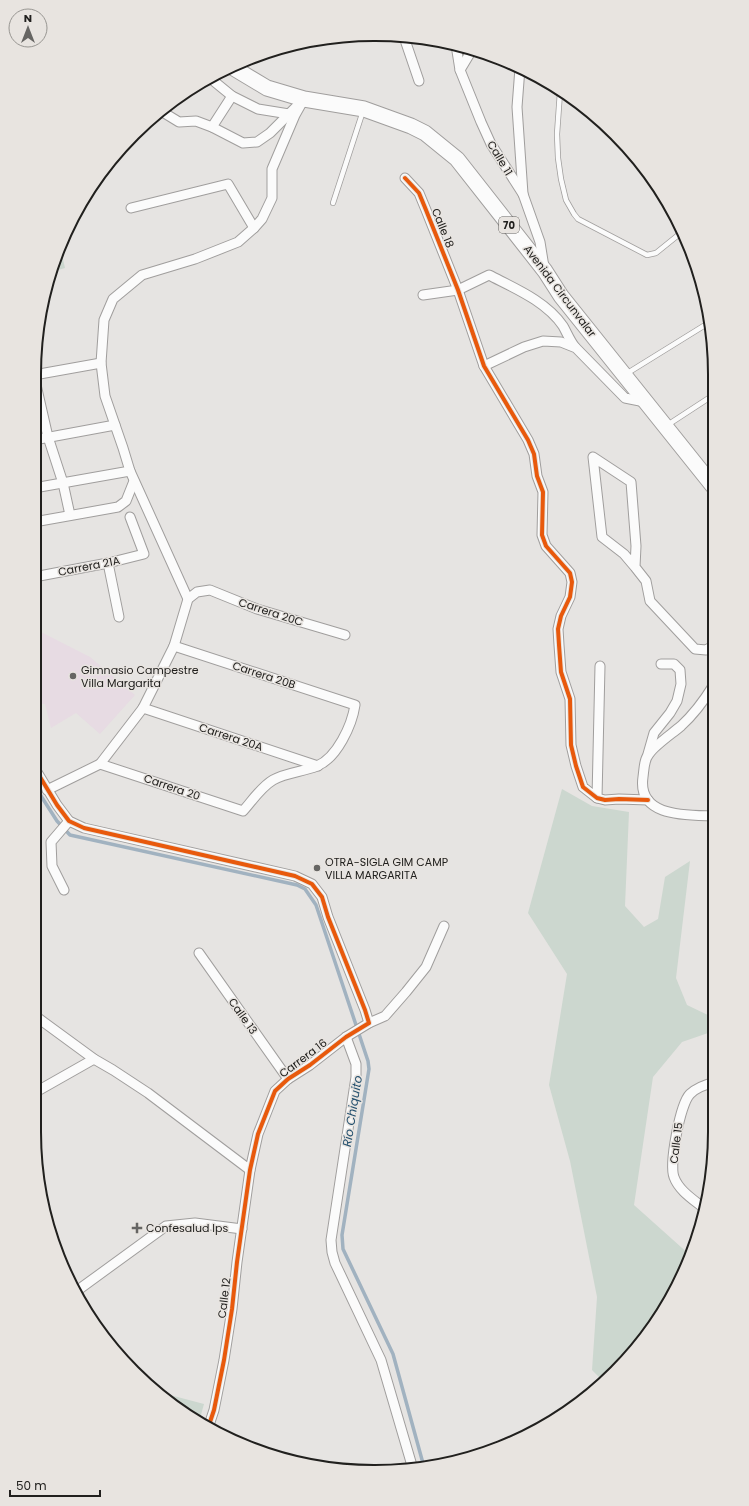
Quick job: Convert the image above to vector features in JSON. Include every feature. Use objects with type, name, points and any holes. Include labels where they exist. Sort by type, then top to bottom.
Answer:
[{"type":"main road","name":"Avenida Circunvalar","points":[[237,70],[267,88],[304,99],[364,109],[411,126],[435,141],[457,159],[545,271],[561,296],[708,480]]},
{"type":"street","points":[[406,43],[419,81]]},
{"type":"street","name":"Calle 11","points":[[457,51],[460,70],[491,144],[523,194],[540,242],[545,271]]},
{"type":"street","points":[[460,70],[469,55]]},
{"type":"street","points":[[520,74],[518,107],[523,194]]},
{"type":"street","points":[[215,82],[232,96],[258,109],[288,114]]},
{"type":"street","points":[[212,127],[232,96]]},
{"type":"street","points":[[166,114],[179,122],[196,121],[212,127],[244,143],[257,142],[270,133],[304,99]]},
{"type":"street","points":[[47,790],[100,764],[143,708],[174,646],[188,599],[134,481],[105,396],[102,363],[104,320],[113,298],[126,286],[142,275],[195,259],[238,242],[254,228],[262,219],[272,198],[272,169],[304,99]]},
{"type":"street","name":"Calle 18","points":[[405,178],[419,193],[458,290],[484,366],[528,440],[534,454],[537,476],[543,492],[542,534],[546,546],[570,573],[572,582],[570,596],[561,616],[558,629],[561,672],[570,699],[571,745],[583,787],[597,798]]},
{"type":"street","points":[[132,208],[228,184],[254,228]]},
{"type":"street","points":[[423,295],[458,290],[490,275],[530,297],[546,309],[562,326],[576,348],[625,398],[645,402]]},
{"type":"street","points":[[484,366],[524,347],[543,341],[561,342],[576,348]]},
{"type":"street","points":[[41,375],[102,363]]},
{"type":"street","points":[[41,406],[48,437],[63,483],[70,515]]},
{"type":"street","points":[[41,438],[115,425]]},
{"type":"street","points":[[635,567],[636,546],[631,482],[593,457],[602,537],[624,554],[646,581],[650,601],[695,648],[706,650],[708,649]]},
{"type":"street","points":[[41,487],[130,471]]},
{"type":"street","points":[[41,521],[118,507],[126,501],[134,481]]},
{"type":"street","name":"Carrera 21A","points":[[41,576],[108,563],[144,554],[130,517]]},
{"type":"street","points":[[108,563],[119,617]]},
{"type":"street","name":"Carrera 20C","points":[[188,599],[197,592],[210,590],[257,609],[345,635]]},
{"type":"street","name":"Carrera 20B","points":[[174,646],[355,705],[352,719],[344,735],[330,757],[318,766]]},
{"type":"street","points":[[661,664],[674,664],[680,670],[681,684],[677,701],[670,713],[654,733],[642,780],[644,792],[648,800],[655,807],[675,815],[708,816]]},
{"type":"street","points":[[600,666],[597,798],[605,800],[648,800]]},
{"type":"street","points":[[648,754],[683,724],[708,695]]},
{"type":"street","name":"Carrera 20A","points":[[143,708],[318,766]]},
{"type":"street","name":"Carrera 20","points":[[100,764],[243,811],[272,781],[289,774],[318,766]]},
{"type":"street","points":[[41,779],[67,822],[84,828],[295,876],[312,884],[322,897],[365,1010],[365,1026]]},
{"type":"street","points":[[64,890],[52,866],[51,842],[67,822]]},
{"type":"street","name":"Carrera 16","points":[[250,1170],[258,1134],[275,1091],[288,1079],[310,1065],[348,1036],[385,1016],[426,967],[444,926]]},
{"type":"street","name":"Calle 13","points":[[199,952],[288,1079]]},
{"type":"street","points":[[41,1020],[94,1059],[142,1089],[250,1170]]},
{"type":"street","points":[[348,1036],[356,1064],[356,1077],[331,1240],[332,1252],[335,1264],[382,1360],[411,1463]]},
{"type":"street","points":[[41,1089],[94,1059]]},
{"type":"street","name":"Calle 15","points":[[700,1205],[679,1188],[673,1175],[674,1156],[679,1122],[685,1101],[690,1093],[708,1084]]},
{"type":"street","name":"Calle 12","points":[[210,1421],[224,1360],[250,1170]]},
{"type":"street","points":[[80,1288],[166,1226],[195,1223],[242,1229]]},
{"type":"lane","points":[[560,97],[557,134],[561,179],[566,200],[578,219],[647,255],[656,254],[678,236]]},
{"type":"lane","points":[[333,203],[364,109]]},
{"type":"lane","points":[[624,375],[704,326]]},
{"type":"lane","points":[[665,426],[708,399]]},
{"type":"shaded area","points":[[62,257],[65,268],[58,270]]},
{"type":"shaded area","name":"Gimnasio Campestre Villa Margarita","points":[[41,632],[90,657],[135,695],[100,734],[76,713],[51,728],[45,704],[41,704]]},
{"type":"shaded area","points":[[562,789],[592,806],[629,812],[625,906],[644,927],[658,919],[665,877],[690,861],[676,978],[687,1005],[708,1015],[708,1033],[682,1042],[653,1077],[634,1205],[686,1251],[674,1279],[652,1317],[625,1351],[599,1377],[592,1370],[597,1297],[570,1161],[549,1085],[567,974],[528,913]]},
{"type":"shaded area","points":[[170,1395],[204,1404],[201,1416]]},
{"type":"waterway","name":"Río Chiquito","points":[[41,796],[57,821],[70,835],[297,885],[305,889],[316,905],[368,1061],[369,1069],[342,1235],[343,1249],[393,1354],[422,1461]]},
{"type":"cycle path","points":[[405,178],[419,193],[458,290],[484,366],[528,440],[534,454],[537,476],[543,492],[542,535],[546,546],[570,573],[572,582],[570,597],[561,616],[558,629],[561,672],[570,699],[571,745],[583,787],[597,798],[605,800],[648,800]]},
{"type":"cycle path","points":[[41,779],[57,805],[69,821],[84,828],[295,876],[312,884],[322,897],[328,917],[369,1023],[346,1037],[310,1065],[288,1079],[275,1091],[258,1134],[250,1170],[224,1360],[210,1421]]},
{"type":"place","name":"Gimnasio Campestre Villa Margarita","points":[[73,676]]},
{"type":"place","name":"OTRA-SIGLA GIM CAMP VILLA MARGARITA","points":[[317,868]]},
{"type":"place","name":"Confesalud Ips","points":[[137,1228]]}]
